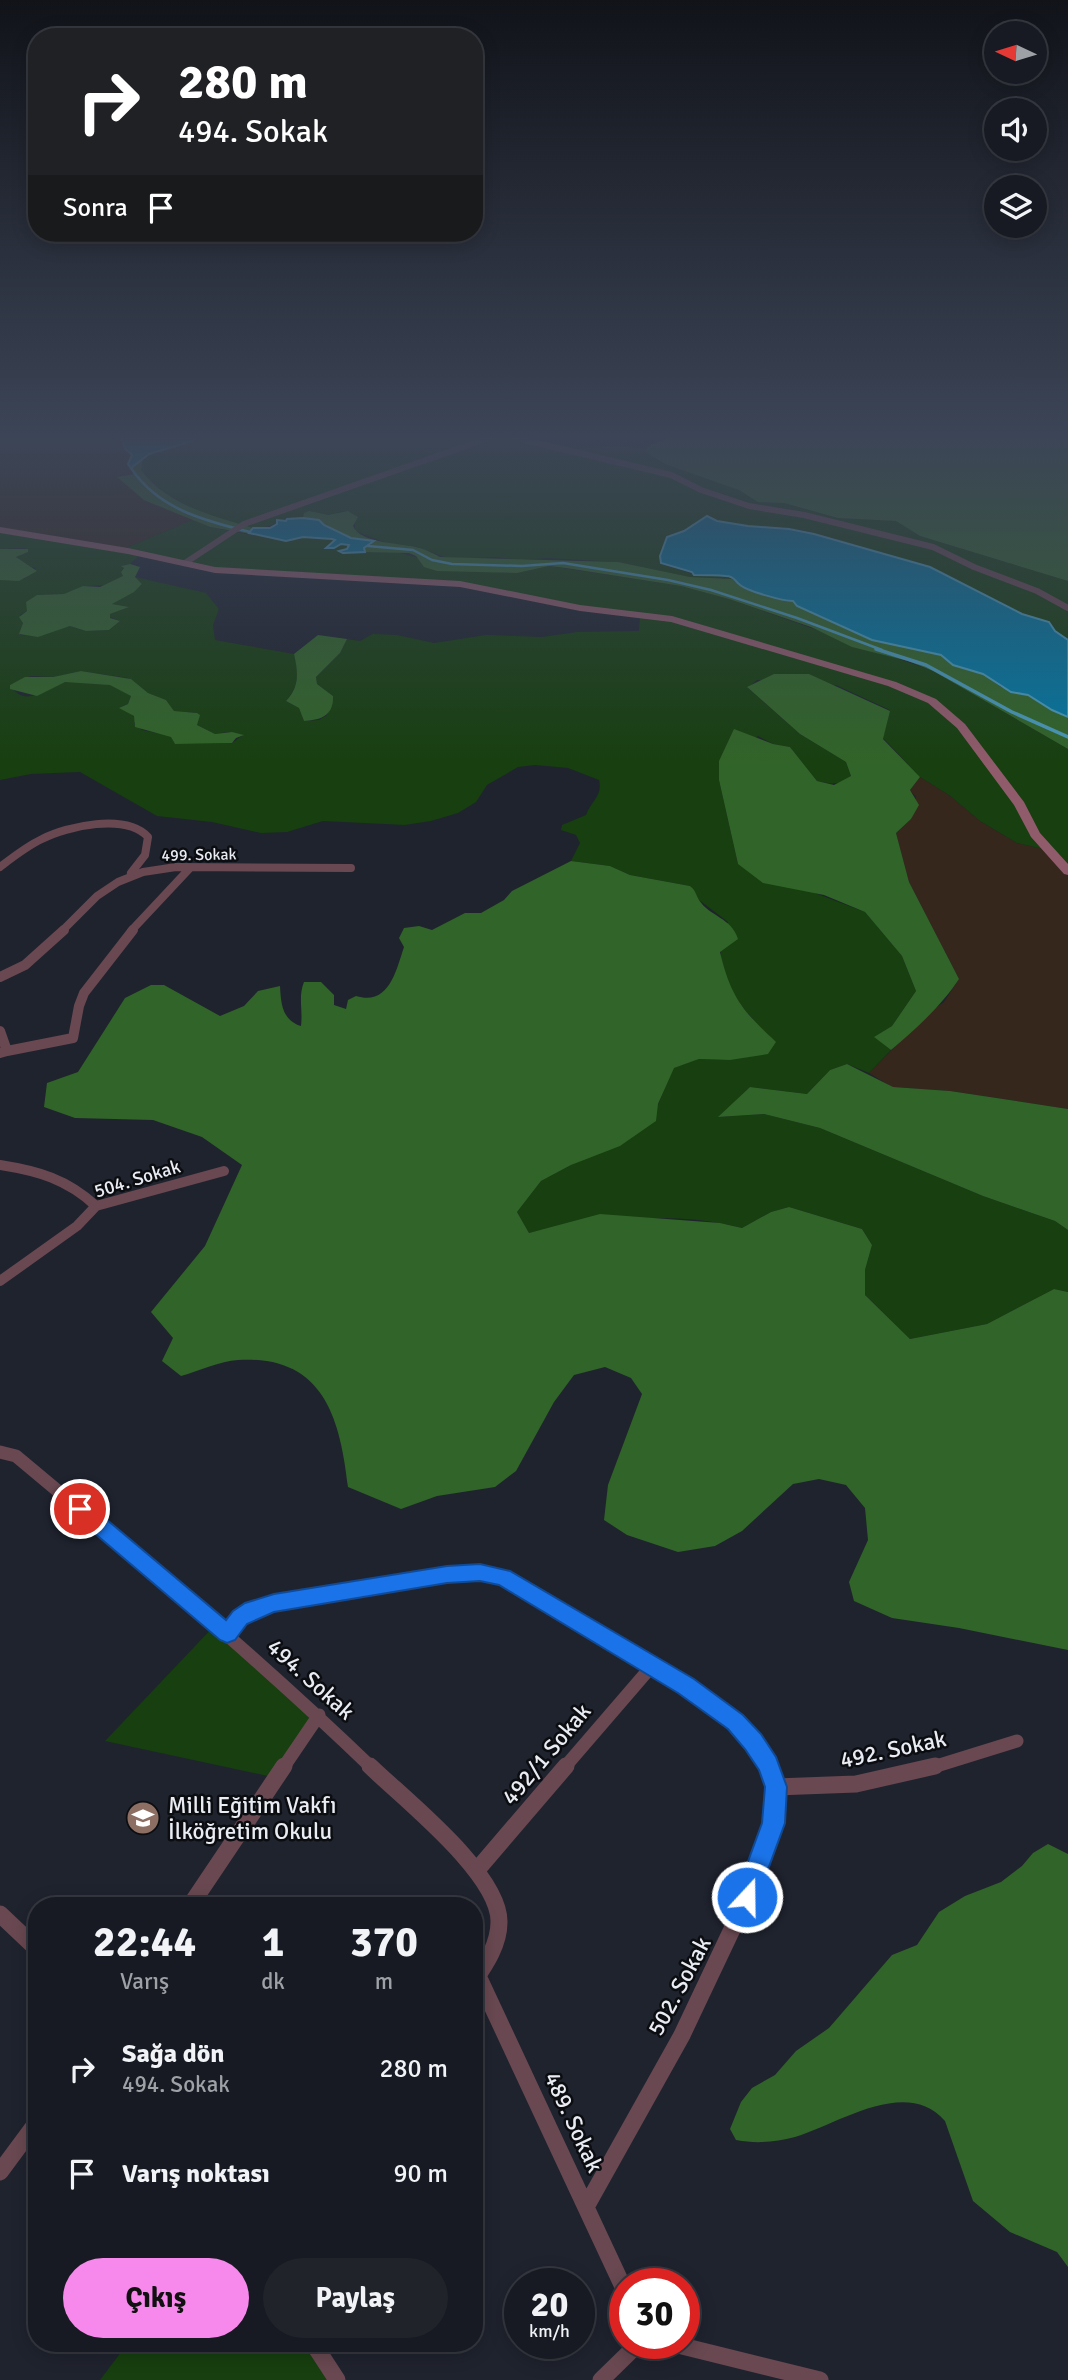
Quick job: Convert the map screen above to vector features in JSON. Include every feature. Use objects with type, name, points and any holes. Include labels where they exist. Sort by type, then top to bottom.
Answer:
[{"type":"street","points":[[79,544],[239,573],[465,584],[580,608],[672,619],[892,684],[933,701],[961,726],[1020,804],[1035,834],[1068,871]]},
{"type":"street","points":[[185,563],[212,544]]},
{"type":"street","points":[[921,544],[948,552],[974,567],[1037,591],[1068,608]]},
{"type":"street","points":[[0,867],[45,836],[77,827],[115,823],[139,829],[147,835],[150,843],[140,866],[130,874]]},
{"type":"street","name":"499. Sokak","points":[[0,977],[28,962],[89,902],[113,883],[130,874],[155,868],[351,868]]},
{"type":"street","points":[[0,1031],[4,1052],[73,1038],[77,1033],[77,1005],[103,964],[190,868]]},
{"type":"street","points":[[0,1165],[59,1176],[78,1188],[96,1206]]},
{"type":"street","name":"504. Sokak","points":[[0,1281],[77,1226],[96,1206],[224,1171]]},
{"type":"street","name":"494. Sokak","points":[[0,1451],[16,1456],[227,1634],[319,1715],[477,1870],[496,1903],[499,1915],[495,1946],[483,1967]]},
{"type":"street","points":[[227,1634],[240,1617],[274,1603],[447,1574],[480,1572],[503,1577],[686,1686],[736,1722],[768,1765],[776,1787]]},
{"type":"street","name":"492/1 Sokak","points":[[477,1870],[650,1667]]},
{"type":"street","points":[[196,1897],[319,1715]]},
{"type":"street","name":"492. Sokak","points":[[776,1787],[856,1784],[920,1771],[1017,1741]]},
{"type":"street","name":"502. Sokak","points":[[587,2205],[720,1961],[755,1876],[773,1823],[776,1787]]},
{"type":"street","points":[[0,1914],[28,1940]]},
{"type":"street","name":"489. Sokak","points":[[483,1993],[587,2205],[615,2268]]},
{"type":"street","points":[[0,2172],[28,2134]]},
{"type":"street","points":[[700,2350],[820,2380]]},
{"type":"street","points":[[319,2352],[337,2380]]},
{"type":"street","points":[[601,2380],[623,2359]]},
{"type":"shaded area","points":[[85,544],[135,544],[121,550]]},
{"type":"shaded area","points":[[920,777],[949,795],[980,821],[1017,843],[1048,850],[1068,871],[1068,1109],[950,1091],[892,1087],[869,1073],[926,1015],[944,1002],[959,979],[909,882],[896,833],[911,819],[916,797],[910,790]]},
{"type":"green space","points":[[0,544],[85,544],[121,550],[135,544],[334,544],[326,547],[334,548],[342,544],[349,545],[348,549],[342,549],[343,553],[393,551],[461,570],[517,573],[549,566],[681,586],[729,599],[933,671],[1068,749],[1068,871],[1048,850],[1017,843],[980,821],[949,795],[920,777],[883,738],[890,710],[836,685],[757,680],[748,688],[800,734],[846,762],[851,776],[835,783],[817,781],[790,747],[773,744],[758,736],[719,761],[719,780],[738,864],[865,912],[902,956],[916,991],[892,1026],[875,1037],[891,1050],[869,1073],[847,1064],[830,1070],[807,1094],[750,1087],[719,1117],[764,1114],[820,1128],[983,1196],[1055,1221],[1068,1230],[1068,1292],[1054,1289],[987,1324],[910,1339],[865,1295],[865,1270],[872,1245],[862,1229],[789,1207],[771,1212],[742,1228],[691,1219],[636,1218],[529,1233],[517,1212],[541,1181],[571,1165],[658,1105],[673,1068],[699,1059],[730,1060],[753,1019],[735,996],[723,968],[721,949],[728,922],[699,900],[690,886],[630,875],[610,866],[571,861],[580,843],[576,835],[561,830],[562,825],[586,815],[600,786],[599,780],[568,768],[535,765],[518,767],[487,785],[476,802],[458,813],[431,821],[405,825],[323,821],[287,832],[261,833],[212,822],[157,816],[80,772],[31,774],[0,780],[0,580],[24,579],[36,568],[27,566],[16,557],[28,552],[25,548],[0,549]],"holes":[[[141,554],[239,573],[481,586],[640,615],[639,631],[577,632],[542,637],[486,635],[434,643],[397,635],[373,634],[360,641],[347,639],[340,653],[316,677],[317,684],[333,696],[327,715],[319,720],[304,721],[299,708],[286,701],[297,679],[294,654],[215,640],[213,625],[219,609],[206,593],[135,577],[142,585],[111,604],[128,607],[110,614],[110,617],[120,621],[109,630],[86,631],[70,626],[36,636],[20,635],[23,623],[20,615],[27,611],[37,595],[64,594],[87,586],[105,585],[123,576],[122,565],[130,564]],[[81,671],[128,678],[148,693],[166,700],[174,711],[197,713],[197,725],[215,734],[228,732],[243,735],[232,743],[175,744],[171,736],[142,730],[134,724],[136,718],[121,707],[128,704],[131,696],[117,687],[68,681],[36,695],[23,696],[10,685],[31,676],[53,677]]]},
{"type":"green space","points":[[395,544],[665,544],[664,565],[693,574],[711,573],[737,579],[737,583],[732,579],[690,577],[617,562],[495,557],[450,559],[418,547]]},
{"type":"green space","points":[[396,544],[420,548],[440,557],[618,562],[690,577],[732,579],[770,596],[793,601],[797,606],[872,640],[941,655],[953,665],[983,674],[1001,687],[1027,695],[1068,717],[1068,749],[933,671],[908,661],[852,647],[811,627],[729,599],[681,586],[549,566],[517,573],[437,571],[424,567],[416,556],[409,553],[365,552],[363,548]]},
{"type":"green space","points":[[850,544],[947,544],[1068,581],[1068,640],[1048,622],[1022,614],[930,567]]},
{"type":"green space","points":[[947,544],[1068,544],[1068,581]]},
{"type":"green space","points":[[0,549],[28,549],[28,552],[16,557],[37,571],[19,581],[0,580]]},
{"type":"green space","points":[[130,564],[140,567],[135,577],[142,584],[134,592],[112,604],[129,607],[110,614],[110,618],[120,621],[109,630],[86,631],[70,626],[38,637],[19,634],[23,623],[19,617],[27,611],[26,602],[37,595],[64,594],[83,586],[100,587],[123,576],[121,572],[124,568],[121,566]]},
{"type":"green space","points":[[318,635],[347,639],[340,653],[316,677],[317,684],[333,696],[331,708],[325,716],[304,721],[299,708],[286,701],[294,690],[297,679],[294,654]]},
{"type":"green space","points":[[81,671],[131,679],[148,693],[166,700],[174,711],[197,713],[200,715],[197,725],[215,734],[232,732],[244,735],[232,743],[175,744],[171,737],[135,727],[134,716],[119,708],[128,704],[131,696],[110,685],[65,682],[37,696],[10,689],[10,685],[25,677],[53,677]]},
{"type":"green space","points":[[774,674],[809,674],[890,711],[883,739],[920,777],[910,790],[919,805],[911,819],[896,833],[909,882],[959,979],[928,1017],[891,1050],[874,1037],[892,1026],[916,991],[902,956],[865,912],[824,895],[763,883],[738,864],[719,780],[719,761],[734,729],[773,744],[790,747],[817,781],[834,785],[851,776],[846,762],[800,734],[747,687]]},
{"type":"green space","points":[[571,861],[610,866],[630,875],[690,886],[703,905],[735,932],[738,939],[720,952],[729,981],[740,1003],[776,1042],[768,1054],[730,1060],[699,1059],[674,1068],[658,1104],[656,1121],[620,1146],[571,1165],[541,1181],[517,1212],[529,1233],[600,1214],[720,1223],[742,1228],[771,1212],[789,1207],[862,1229],[872,1245],[865,1270],[865,1295],[910,1339],[987,1324],[1054,1289],[1068,1292],[1068,1650],[959,1628],[892,1618],[854,1601],[849,1582],[868,1540],[865,1508],[846,1485],[819,1479],[793,1484],[742,1531],[715,1546],[678,1552],[627,1535],[604,1520],[608,1485],[642,1394],[631,1378],[605,1367],[574,1375],[554,1402],[516,1471],[495,1487],[437,1496],[401,1509],[348,1487],[332,1415],[322,1395],[308,1380],[290,1368],[267,1361],[238,1360],[181,1376],[162,1361],[173,1338],[151,1312],[205,1246],[242,1165],[202,1137],[153,1120],[75,1118],[44,1107],[47,1083],[78,1072],[125,998],[151,985],[164,985],[220,1016],[244,1006],[258,991],[280,986],[286,1015],[301,1026],[301,993],[304,982],[321,982],[334,995],[334,1005],[346,1009],[348,1000],[356,996],[376,996],[384,991],[394,976],[404,947],[399,938],[404,928],[419,926],[432,930],[465,913],[481,913],[504,900],[512,891]]},
{"type":"green space","points":[[847,1064],[893,1087],[950,1091],[1068,1109],[1068,1230],[1055,1221],[983,1196],[820,1128],[764,1114],[718,1117],[750,1087],[807,1094],[830,1070]]},
{"type":"green space","points":[[216,1624],[319,1715],[277,1778],[105,1741]]},
{"type":"green space","points":[[1048,1844],[1068,1854],[1068,2267],[1057,2252],[1010,2232],[973,2201],[945,2121],[929,2108],[911,2103],[891,2103],[795,2137],[766,2142],[736,2140],[730,2129],[741,2102],[752,2088],[775,2075],[796,2051],[829,2028],[892,1955],[917,1945],[939,1912],[965,1896],[1001,1882],[1022,1866],[1033,1853]]},
{"type":"green space","points":[[121,2352],[319,2352],[337,2380],[100,2380]]},
{"type":"water","points":[[330,544],[341,544],[334,548],[326,548]]},
{"type":"water","points":[[342,544],[370,544],[364,548],[365,552],[339,551],[347,549],[349,545]]},
{"type":"water","points":[[664,544],[849,544],[930,567],[1022,614],[1049,622],[1055,631],[1068,640],[1068,717],[1028,695],[1011,692],[983,674],[953,665],[941,655],[872,640],[797,606],[793,601],[749,590],[731,577],[694,575],[692,572],[661,563],[660,556]]},
{"type":"waterway","points":[[368,546],[413,550],[432,560],[452,564],[522,566],[563,563],[668,580],[711,590],[797,618],[882,650]]},
{"type":"waterway","points":[[876,649],[926,665],[1012,712],[1068,737]]},
{"type":"place","name":"Milli Eğitim Vakfı İlköğretim Okulu","points":[[143,1818]]},
{"type":"route","points":[[80,1509],[227,1634],[240,1617],[274,1603],[447,1574],[480,1572],[503,1577],[686,1686],[736,1722],[753,1742],[768,1765],[776,1787],[773,1823],[747,1897]]}]
